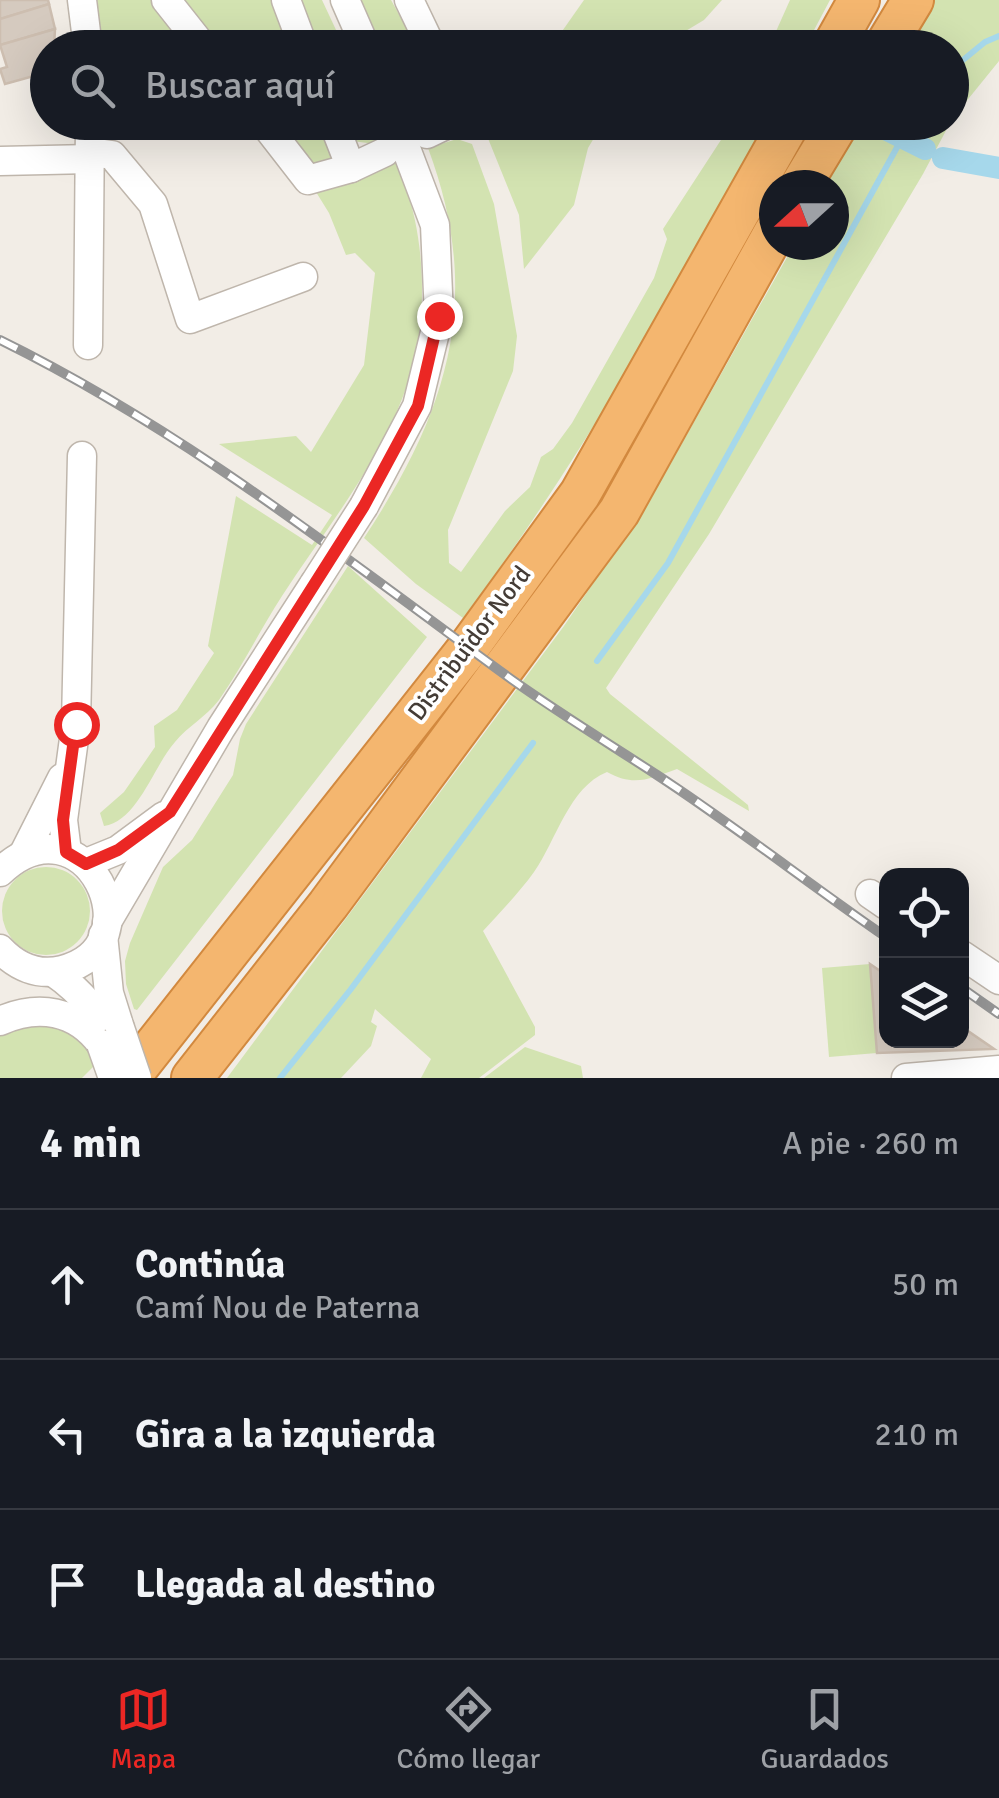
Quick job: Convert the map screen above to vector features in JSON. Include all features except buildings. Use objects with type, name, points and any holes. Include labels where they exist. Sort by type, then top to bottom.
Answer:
[{"type":"highway","points":[[832,30],[846,0]]},
{"type":"highway","points":[[842,30],[858,0]]},
{"type":"highway","points":[[874,30],[888,0]]},
{"type":"highway","points":[[895,30],[913,0]]},
{"type":"highway","name":"Distribuïdor Nord","points":[[126,1078],[466,651],[580,494],[779,140]]},
{"type":"highway","points":[[807,170],[821,140]]},
{"type":"highway","points":[[809,170],[828,140]]},
{"type":"highway","name":"Distribuïdor Nord","points":[[192,1078],[328,905],[619,512],[759,260]]},
{"type":"highway","points":[[107,1046],[164,1030]]},
{"type":"street","points":[[82,0],[86,30]]},
{"type":"street","points":[[166,0],[190,30]]},
{"type":"street","points":[[286,0],[297,30]]},
{"type":"street","points":[[345,0],[358,30]]},
{"type":"street","points":[[409,0],[423,30]]},
{"type":"street","points":[[88,345],[90,140]]},
{"type":"street","points":[[277,140],[308,180],[351,168],[386,152]]},
{"type":"street","points":[[340,140],[351,168]]},
{"type":"street","points":[[0,983],[83,960],[170,812],[364,506],[418,406],[439,316],[435,225],[403,140]]},
{"type":"street","points":[[0,161],[112,155],[153,204],[190,319],[303,277]]},
{"type":"street","points":[[82,456],[76,724],[63,820],[76,858],[105,890],[107,1046],[126,1078]]},
{"type":"street","points":[[11,859],[69,764]]},
{"type":"street","points":[[11,859],[51,850],[76,858],[118,850],[170,812]]},
{"type":"street","points":[[0,949],[74,986],[98,1014],[113,1078]]},
{"type":"street","points":[[966,958],[999,980]]},
{"type":"street","points":[[0,1021],[39,1010],[79,1021],[137,1078]]},
{"type":"street","points":[[906,1078],[999,1070]]},
{"type":"green space","points":[[97,0],[160,0],[183,30],[100,30]]},
{"type":"green space","points":[[174,0],[279,0],[291,30],[196,30]]},
{"type":"green space","points":[[293,0],[322,0],[336,30],[306,30]]},
{"type":"green space","points":[[361,0],[391,0],[408,30],[374,30]]},
{"type":"green space","points":[[584,0],[722,0],[704,20],[687,30],[563,30]]},
{"type":"green space","points":[[790,0],[830,0],[814,30],[777,30]]},
{"type":"green space","points":[[928,0],[999,0],[999,61],[969,98],[969,30],[910,30]]},
{"type":"green space","points":[[285,140],[332,140],[336,161],[319,172]]},
{"type":"green space","points":[[385,140],[415,219],[422,274],[420,328],[401,401],[367,469],[282,596],[219,700],[175,742],[126,814],[104,826],[100,813],[124,792],[155,747],[154,726],[177,710],[214,653],[208,646],[236,496],[312,545],[332,515],[219,444],[296,436],[311,452],[364,365],[375,273],[355,253],[346,255],[316,192],[342,184],[383,145],[352,141]]},
{"type":"green space","points":[[454,140],[472,144],[494,204],[517,336],[513,371],[448,530],[449,563],[461,572],[505,511],[530,487],[541,457],[553,449],[572,423],[654,278],[667,239],[663,229],[721,140],[757,140],[697,251],[586,438],[463,618],[416,584],[364,538],[418,444],[449,351],[455,303],[454,254],[445,203],[428,148]]},
{"type":"green space","points":[[489,140],[593,140],[574,205],[524,269],[519,215]]},
{"type":"green space","points":[[849,140],[941,140],[709,534],[606,688],[748,805],[749,811],[677,769],[634,780],[607,772],[594,779],[573,802],[534,872],[483,931],[535,1027],[535,1035],[479,1078],[421,1078],[431,1059],[375,1009],[371,1022],[377,1026],[371,1046],[341,1078],[227,1078],[564,626],[650,500],[786,260],[849,260],[849,170],[833,170]]},
{"type":"green space","points":[[348,566],[427,637],[134,1009],[126,984],[125,961],[163,867],[192,840],[233,775],[246,724]]},
{"type":"green space","points":[[37,867],[55,867],[71,874],[83,886],[90,911],[83,936],[71,948],[55,955],[37,955],[21,948],[9,936],[2,920],[2,902],[9,886],[21,874]]},
{"type":"green space","points":[[870,964],[877,1053],[829,1057],[822,968]]},
{"type":"green space","points":[[43,1020],[86,1034],[94,1066],[82,1078],[0,1078],[0,1032]]},
{"type":"green space","points":[[525,1047],[581,1066],[583,1078],[484,1078]]},
{"type":"waterway","points":[[969,55],[999,36]]},
{"type":"waterway","points":[[597,661],[668,563],[901,140]]},
{"type":"waterway","points":[[907,140],[925,149]]},
{"type":"waterway","points":[[943,158],[999,168]]},
{"type":"waterway","points":[[280,1078],[351,989],[533,743]]},
{"type":"railway","points":[[0,340],[134,414],[263,498],[511,679],[686,794],[879,932]]},
{"type":"railway","points":[[969,993],[999,1014]]},
{"type":"route","points":[[76,724],[63,820],[66,852],[86,864],[118,850],[170,812],[364,506],[418,406],[439,316]]}]
